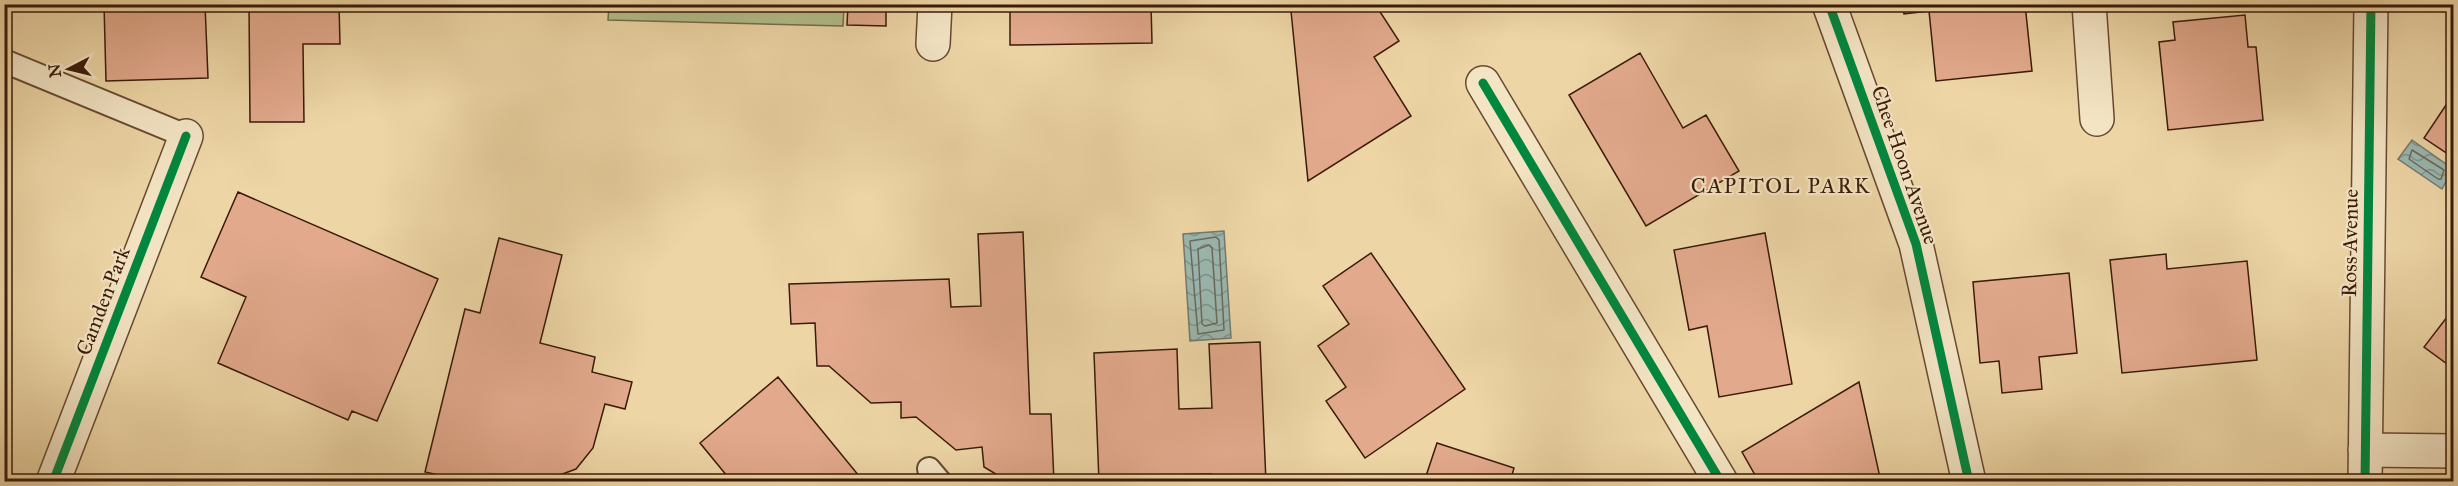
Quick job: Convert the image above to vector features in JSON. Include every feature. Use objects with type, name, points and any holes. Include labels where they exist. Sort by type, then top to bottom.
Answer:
[{"type":"street","points":[[933,44],[935,4]]},
{"type":"street","name":"Chee Hoon Avenue","points":[[1829,4],[1916,244],[1970,482]]},
{"type":"street","points":[[2089,4],[2097,119]]},
{"type":"street","name":"Ross Avenue","points":[[2365,466],[2371,4]]},
{"type":"street","points":[[1483,83],[1721,482]]},
{"type":"street","name":"Camden Park","points":[[55,481],[186,136]]},
{"type":"street","points":[[2365,466],[2454,451]]},
{"type":"lane","points":[[4,61],[186,136]]},
{"type":"green space","points":[[609,5],[844,5],[843,26],[608,20]]},
{"type":"water","points":[[2412,140],[2453,169],[2442,189],[2398,159]]},
{"type":"water","points":[[1224,231],[1231,338],[1190,341],[1183,234]]},
{"type":"building","points":[[4,4],[82,4],[82,7],[4,8]]},
{"type":"building","points":[[104,4],[205,4],[208,78],[106,81]]},
{"type":"building","points":[[249,4],[339,4],[340,44],[303,44],[304,122],[250,122]]},
{"type":"building","points":[[848,4],[886,4],[886,26],[847,25]]},
{"type":"building","points":[[1010,4],[1151,4],[1152,43],[1010,45]]},
{"type":"building","points":[[1301,4],[1375,4],[1399,41],[1374,57],[1411,116],[1308,181],[1291,11]]},
{"type":"building","points":[[1903,4],[2025,4],[2032,71],[1936,81],[1929,11],[1904,14]]},
{"type":"building","points":[[2245,15],[2248,47],[2256,47],[2263,120],[2168,130],[2159,42],[2175,40],[2173,22]]},
{"type":"building","points":[[1640,53],[1683,128],[1706,115],[1739,171],[1646,226],[1569,95]]},
{"type":"building","points":[[2454,93],[2454,158],[2424,138]]},
{"type":"building","points":[[238,192],[438,279],[377,421],[352,411],[348,420],[218,363],[246,297],[201,277]]},
{"type":"building","points":[[1023,232],[1030,414],[1051,414],[1054,482],[1009,482],[984,467],[982,447],[956,450],[916,417],[901,418],[901,402],[871,403],[829,366],[817,366],[815,323],[791,324],[789,284],[949,279],[951,307],[981,306],[978,234]]},
{"type":"building","points":[[1765,233],[1792,384],[1719,397],[1707,326],[1689,330],[1674,250]]},
{"type":"building","points":[[499,238],[562,255],[540,343],[595,357],[592,372],[632,382],[625,409],[605,404],[593,448],[576,469],[541,482],[518,478],[517,482],[447,482],[448,477],[425,472],[465,309],[480,313]]},
{"type":"building","points":[[1371,253],[1465,389],[1365,458],[1326,401],[1346,387],[1318,346],[1349,324],[1323,286]]},
{"type":"building","points":[[2166,254],[2167,269],[2247,261],[2257,360],[2122,373],[2110,260]]},
{"type":"building","points":[[2069,273],[2077,353],[2039,357],[2042,389],[2002,393],[1999,361],[1980,363],[1973,282]]},
{"type":"building","points":[[2454,308],[2454,369],[2424,347]]},
{"type":"building","points":[[1260,342],[1266,482],[1211,482],[1211,474],[1169,475],[1169,482],[1099,482],[1094,353],[1177,349],[1179,409],[1212,408],[1209,344]]},
{"type":"building","points":[[778,377],[864,482],[732,482],[700,443]]},
{"type":"building","points":[[1859,382],[1881,482],[1759,482],[1742,452]]},
{"type":"building","points":[[1437,443],[1514,468],[1510,482],[1424,482]]},
{"type":"cycle path","points":[[1829,4],[1916,244],[1969,482]]},
{"type":"cycle path","points":[[2365,482],[2371,4]]},
{"type":"cycle path","points":[[1483,83],[1721,482]]},
{"type":"cycle path","points":[[53,482],[186,136]]},
{"type":"district","name":"CAPITOL PARK","points":[[1781,185]]}]
